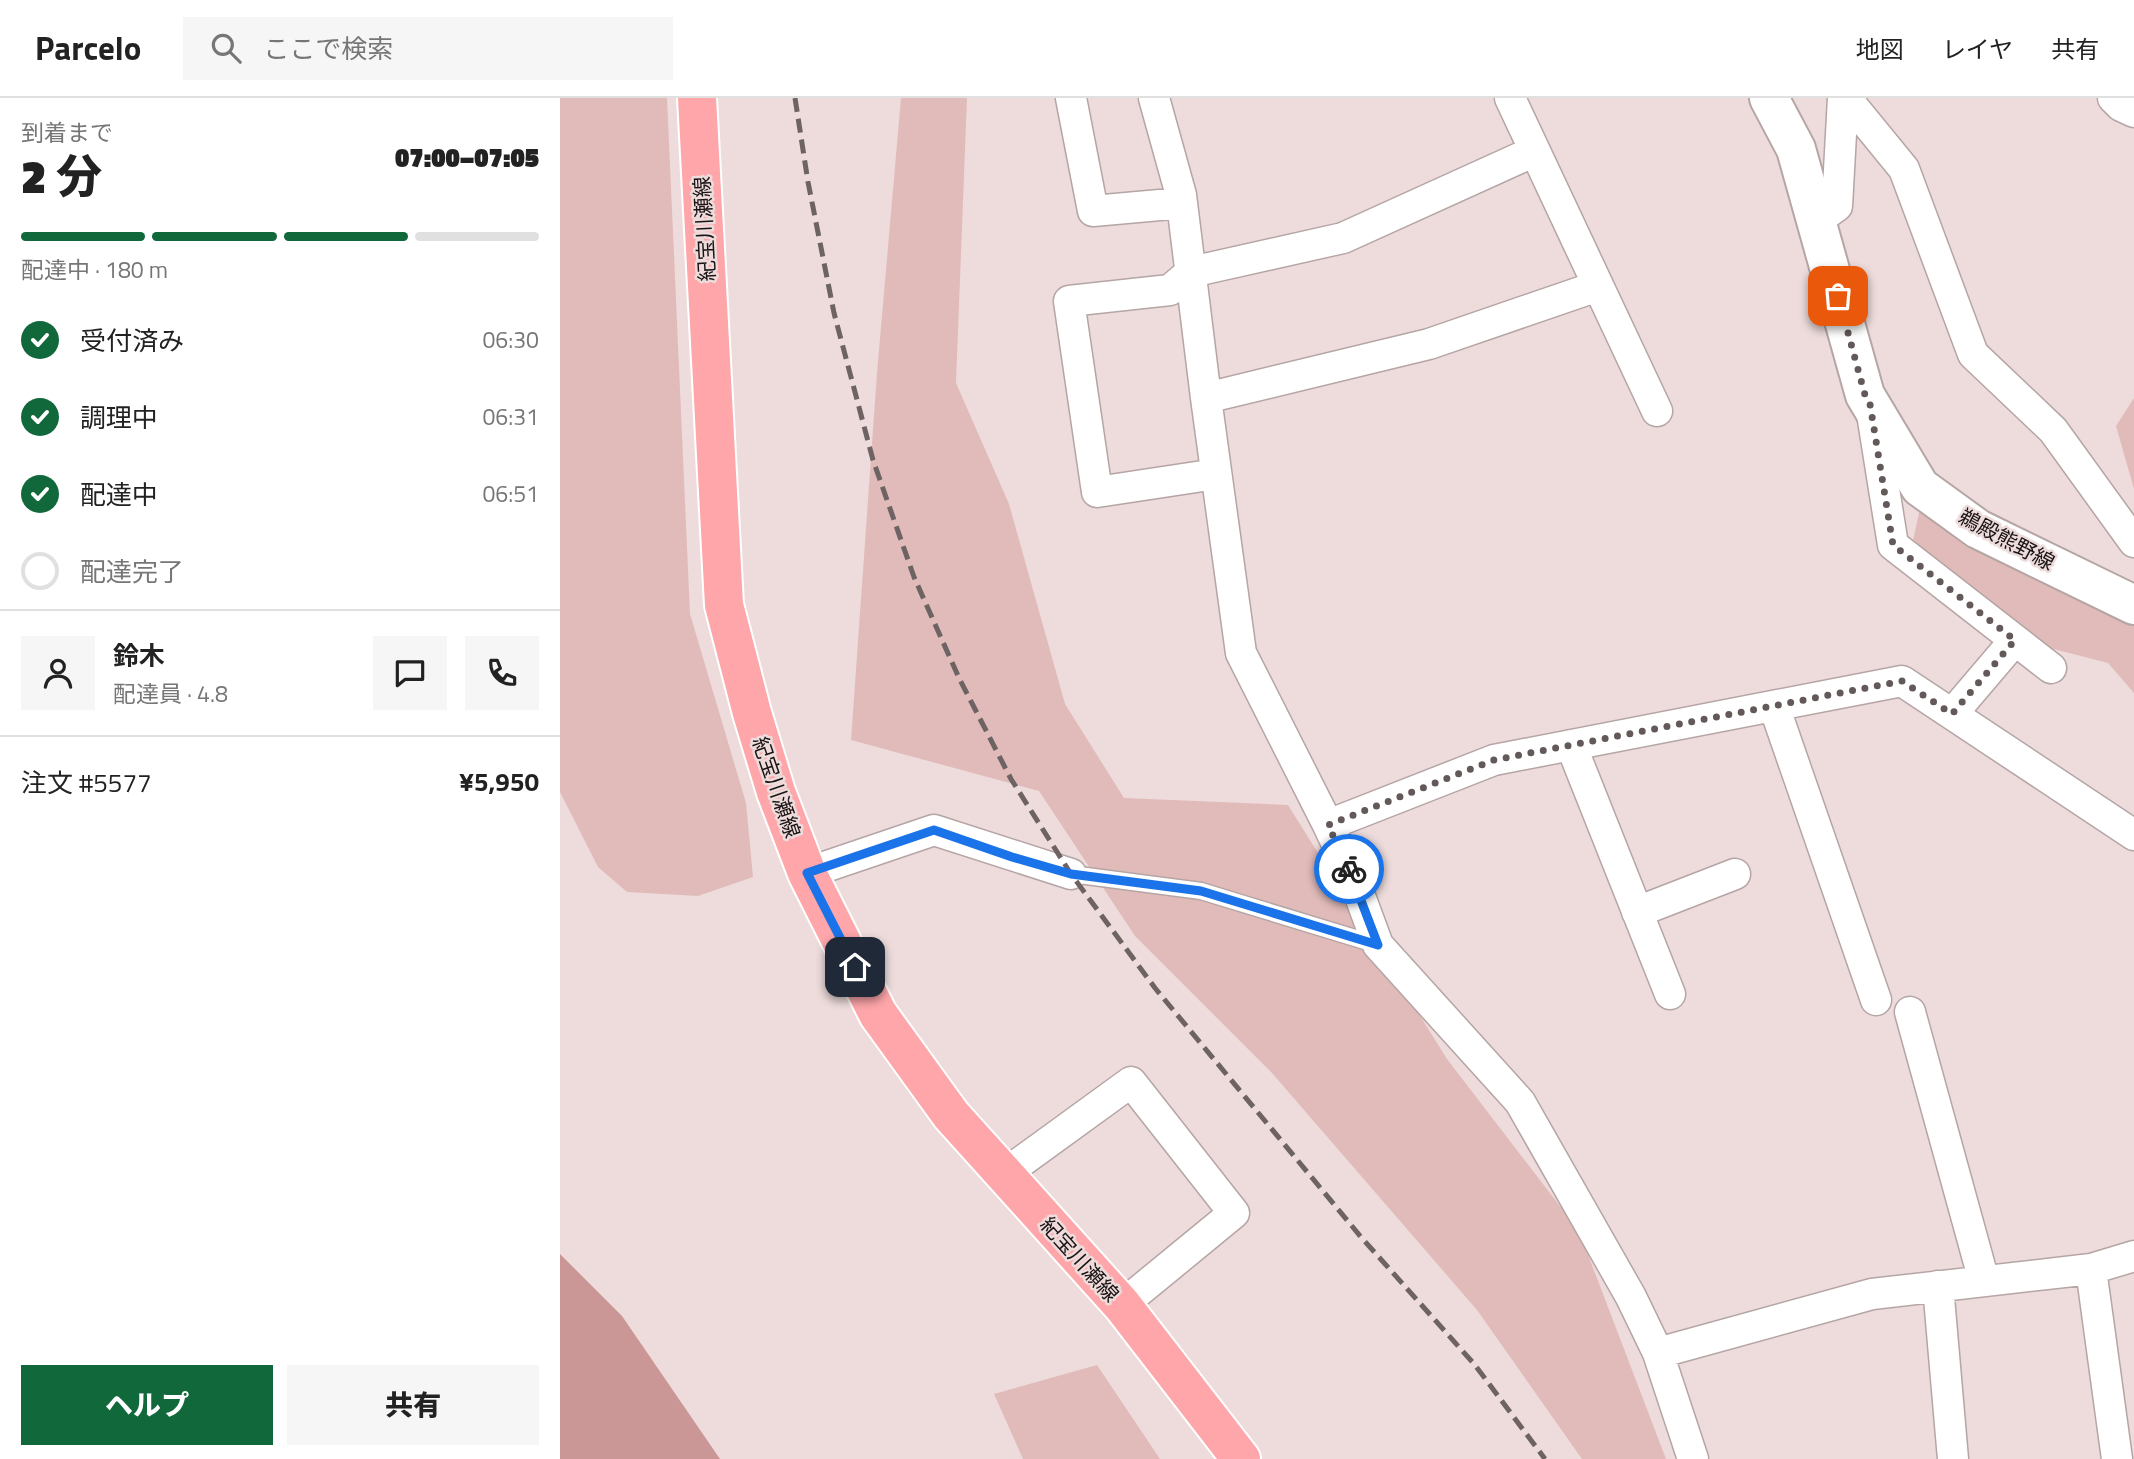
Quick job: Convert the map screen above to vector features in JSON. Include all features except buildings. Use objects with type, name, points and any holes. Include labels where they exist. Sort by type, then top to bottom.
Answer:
[{"type":"main road","name":"紀宝川瀬線","points":[[697,98],[724,605],[776,792],[807,873],[878,1014],[951,1115],[1122,1305],[1241,1459]]},
{"type":"main road","name":"鵜殿熊野線","points":[[1769,98],[1796,149],[1865,395],[1920,487],[1978,528],[2134,605]]},
{"type":"street","points":[[1071,98],[1093,211],[1182,203]]},
{"type":"street","points":[[1154,98],[1182,203],[1241,653],[1354,880],[1378,945],[1520,1102],[1631,1297],[1658,1353],[1693,1459]]},
{"type":"street","points":[[1510,98],[1657,411]]},
{"type":"street","points":[[1816,221],[1838,205],[1845,98]]},
{"type":"street","points":[[1845,98],[1904,169],[1973,354],[2053,430],[2134,542]]},
{"type":"street","points":[[2113,98],[2121,106],[2134,112]]},
{"type":"street","points":[[1216,474],[1097,492],[1069,301],[1170,290],[1191,272],[1343,238],[1535,151]]},
{"type":"street","points":[[1206,398],[1429,344],[1598,286]]},
{"type":"street","points":[[1870,404],[1893,545],[2051,668]]},
{"type":"street","points":[[1952,714],[2015,640]]},
{"type":"street","points":[[1328,825],[1494,760],[1902,681],[2134,835]]},
{"type":"street","points":[[1774,706],[1876,1000]]},
{"type":"street","points":[[1570,745],[1670,994]]},
{"type":"street","points":[[807,873],[934,830],[1071,874]]},
{"type":"street","points":[[1637,912],[1735,874]]},
{"type":"street","points":[[1910,1012],[1984,1281]]},
{"type":"street","points":[[1003,1175],[1131,1082],[1234,1213],[1122,1305]]},
{"type":"street","points":[[1658,1353],[1872,1294],[2091,1269],[2134,1256]]},
{"type":"street","points":[[2091,1269],[2122,1404],[2118,1459]]},
{"type":"street","points":[[1938,1286],[1953,1459]]},
{"type":"lane","points":[[1071,874],[1201,891],[1378,945]]},
{"type":"shaded area","points":[[560,98],[667,98],[690,614],[746,803],[753,877],[698,896],[627,892],[598,867],[560,792]]},
{"type":"shaded area","points":[[901,98],[967,98],[956,383],[1009,504],[1065,704],[1124,798],[1288,805],[1447,1059],[1579,1231],[1666,1459],[1582,1459],[1477,1310],[1272,1073],[1135,936],[1039,791],[851,740],[877,373]]},
{"type":"shaded area","points":[[2134,398],[2134,489],[2116,426]]},
{"type":"shaded area","points":[[1920,508],[2134,621],[2134,693],[2108,663],[2034,644],[1929,568],[1913,541]]},
{"type":"shaded area","points":[[560,1254],[622,1316],[720,1459],[560,1459]]},
{"type":"shaded area","points":[[1097,1365],[1160,1459],[1023,1459],[994,1394]]},
{"type":"railway","points":[[795,98],[808,182],[834,313],[873,460],[914,577],[959,678],[1011,779],[1071,874],[1155,988],[1361,1237],[1475,1365],[1545,1459]]},
{"type":"way so far","points":[[1349,869],[1328,825],[1494,760],[1902,681],[1952,714],[2015,640],[1893,545],[1870,404],[1865,395],[1838,296]]},
{"type":"route","points":[[855,967],[807,873],[934,830],[1071,874],[1201,891],[1378,945],[1349,869]]}]
